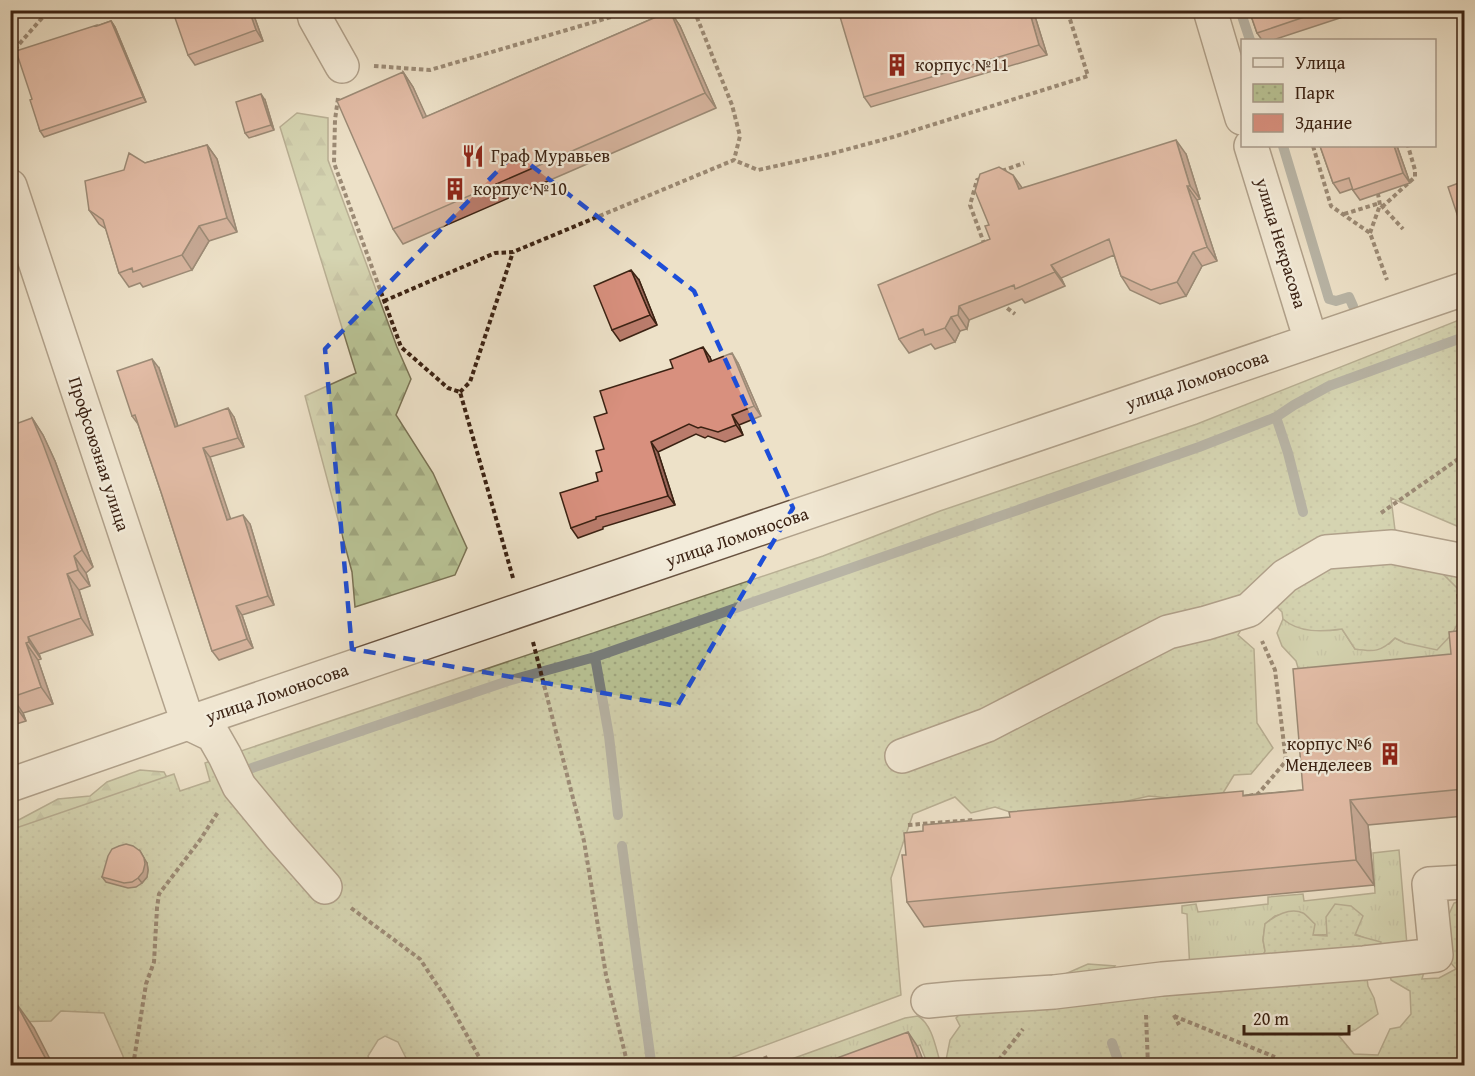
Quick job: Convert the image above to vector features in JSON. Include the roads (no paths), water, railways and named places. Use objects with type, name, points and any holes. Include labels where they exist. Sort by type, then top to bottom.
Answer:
[{"type":"street","points":[[313,10],[315,18],[342,66]]},
{"type":"street","points":[[1210,10],[1241,115]]},
{"type":"street","name":"улица Некрасова","points":[[1251,147],[1311,341]]},
{"type":"street","name":"Профсоюзная улица","points":[[11,187],[188,723]]},
{"type":"street","name":"улица Ломоносова","points":[[10,785],[1464,289]]},
{"type":"street","points":[[902,756],[987,725],[1168,632],[1249,610],[1285,576],[1326,552],[1392,547],[1459,560]]},
{"type":"street","points":[[188,723],[213,735],[239,786],[325,887]]},
{"type":"street","points":[[928,1001],[1054,992],[1144,981],[1436,955],[1429,884],[1464,882]]},
{"type":"waterway","points":[[1240,10],[1250,39]]},
{"type":"waterway","points":[[1283,147],[1329,299],[1336,301],[1349,297],[1353,306]]},
{"type":"waterway","points":[[252,768],[508,681],[595,657],[1199,447],[1276,417],[1329,386],[1464,337]]},
{"type":"waterway","points":[[1276,417],[1303,512]]},
{"type":"waterway","points":[[595,657],[609,736],[618,815]]},
{"type":"waterway","points":[[622,846],[651,1062]]},
{"type":"waterway","points":[[1112,1043],[1120,1066]]},
{"type":"place","name":"корпус №11","points":[[897,65]]},
{"type":"place","name":"Граф Муравьев","points":[[473,156]]},
{"type":"place","name":"корпус №10","points":[[455,189]]},
{"type":"place","name":"корпус №6 Менделеев","points":[[1390,754]]}]
